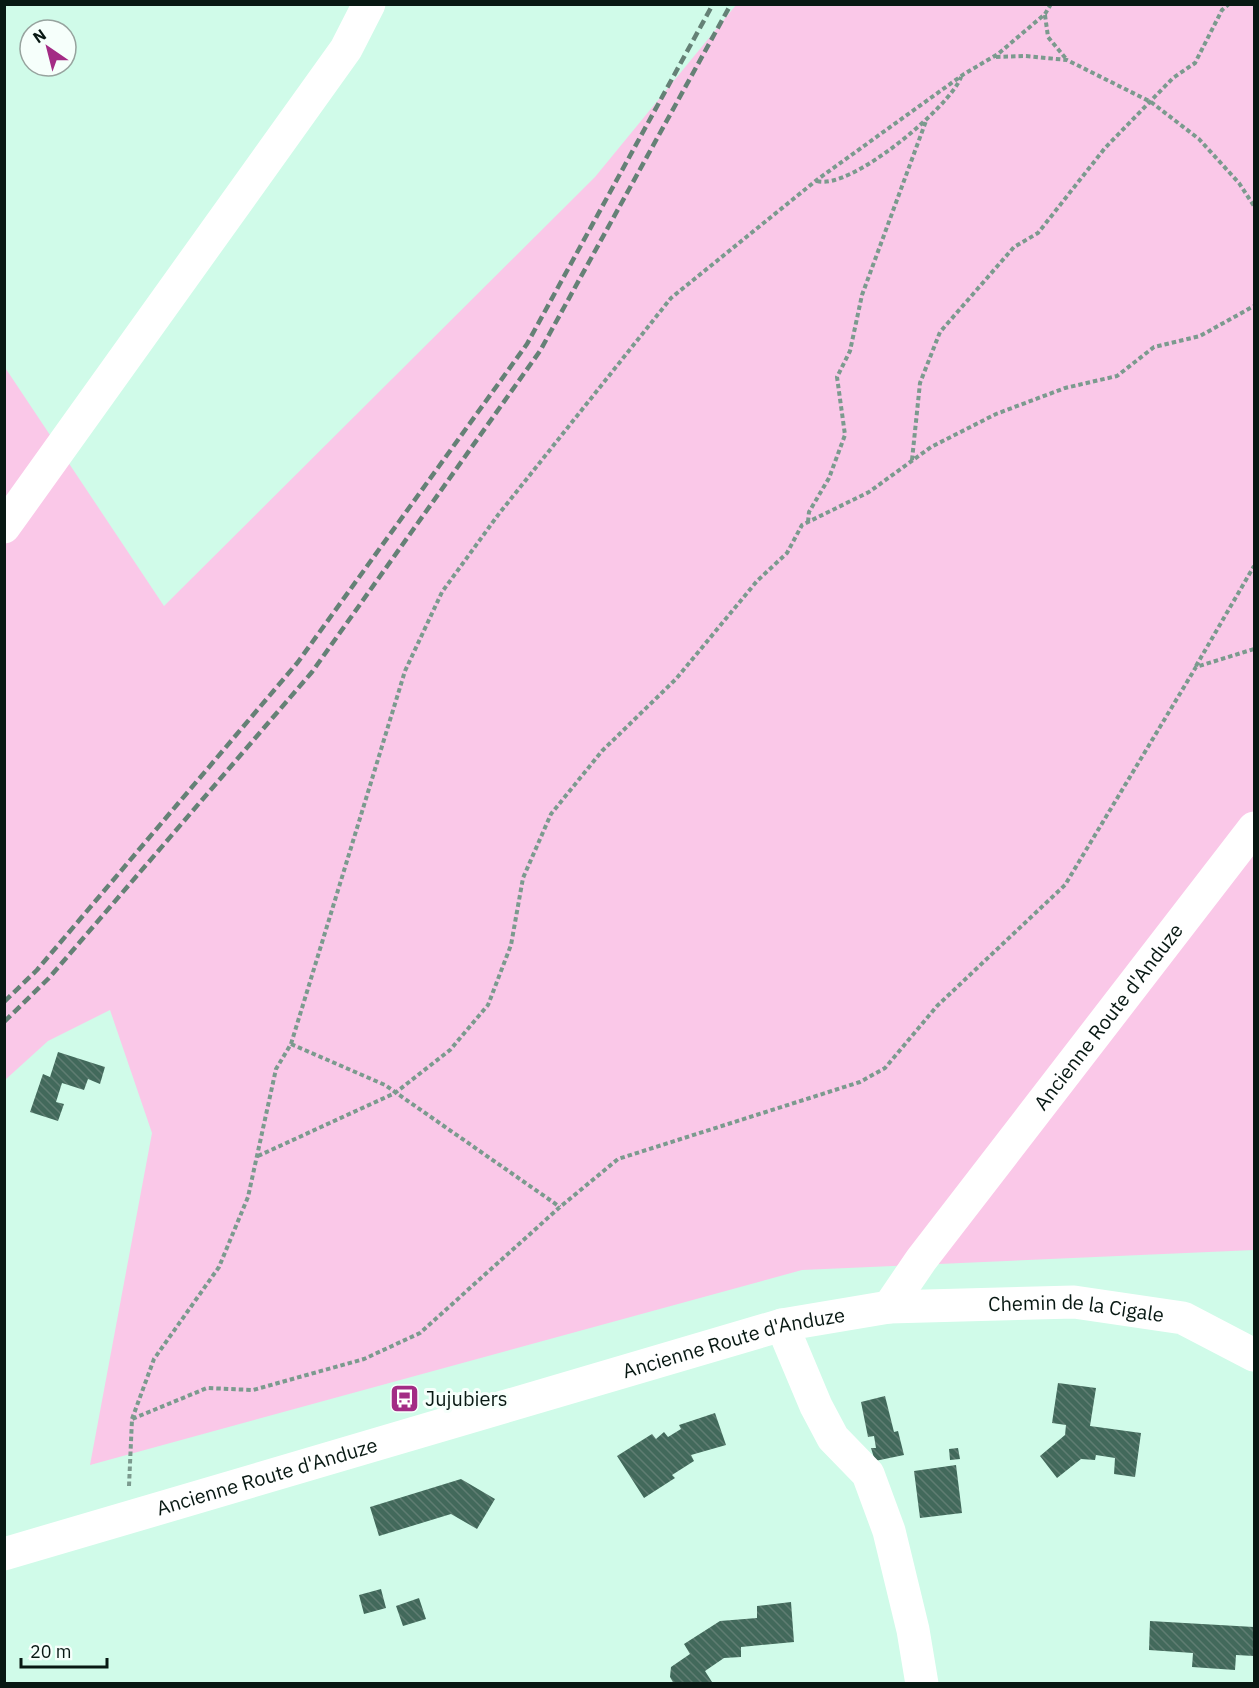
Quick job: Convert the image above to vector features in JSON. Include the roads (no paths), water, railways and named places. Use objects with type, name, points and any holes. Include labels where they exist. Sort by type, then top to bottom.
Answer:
[{"type":"street","points":[[4,527],[345,49],[369,4]]},
{"type":"street","name":"Ancienne Route d'Anduze","points":[[4,1554],[782,1325],[889,1307],[921,1260],[1254,828]]},
{"type":"street","name":"Chemin de la Cigale","points":[[889,1307],[1074,1302],[1183,1318],[1254,1355]]},
{"type":"street","points":[[782,1325],[816,1406],[833,1438],[868,1474],[890,1531],[913,1630],[922,1683]]},
{"type":"railway","points":[[4,1002],[37,970],[298,662],[527,344],[713,4]]},
{"type":"railway","points":[[4,1022],[49,978],[312,672],[540,351],[731,4]]},
{"type":"place","name":"Jujubiers","points":[[404,1399]]}]
